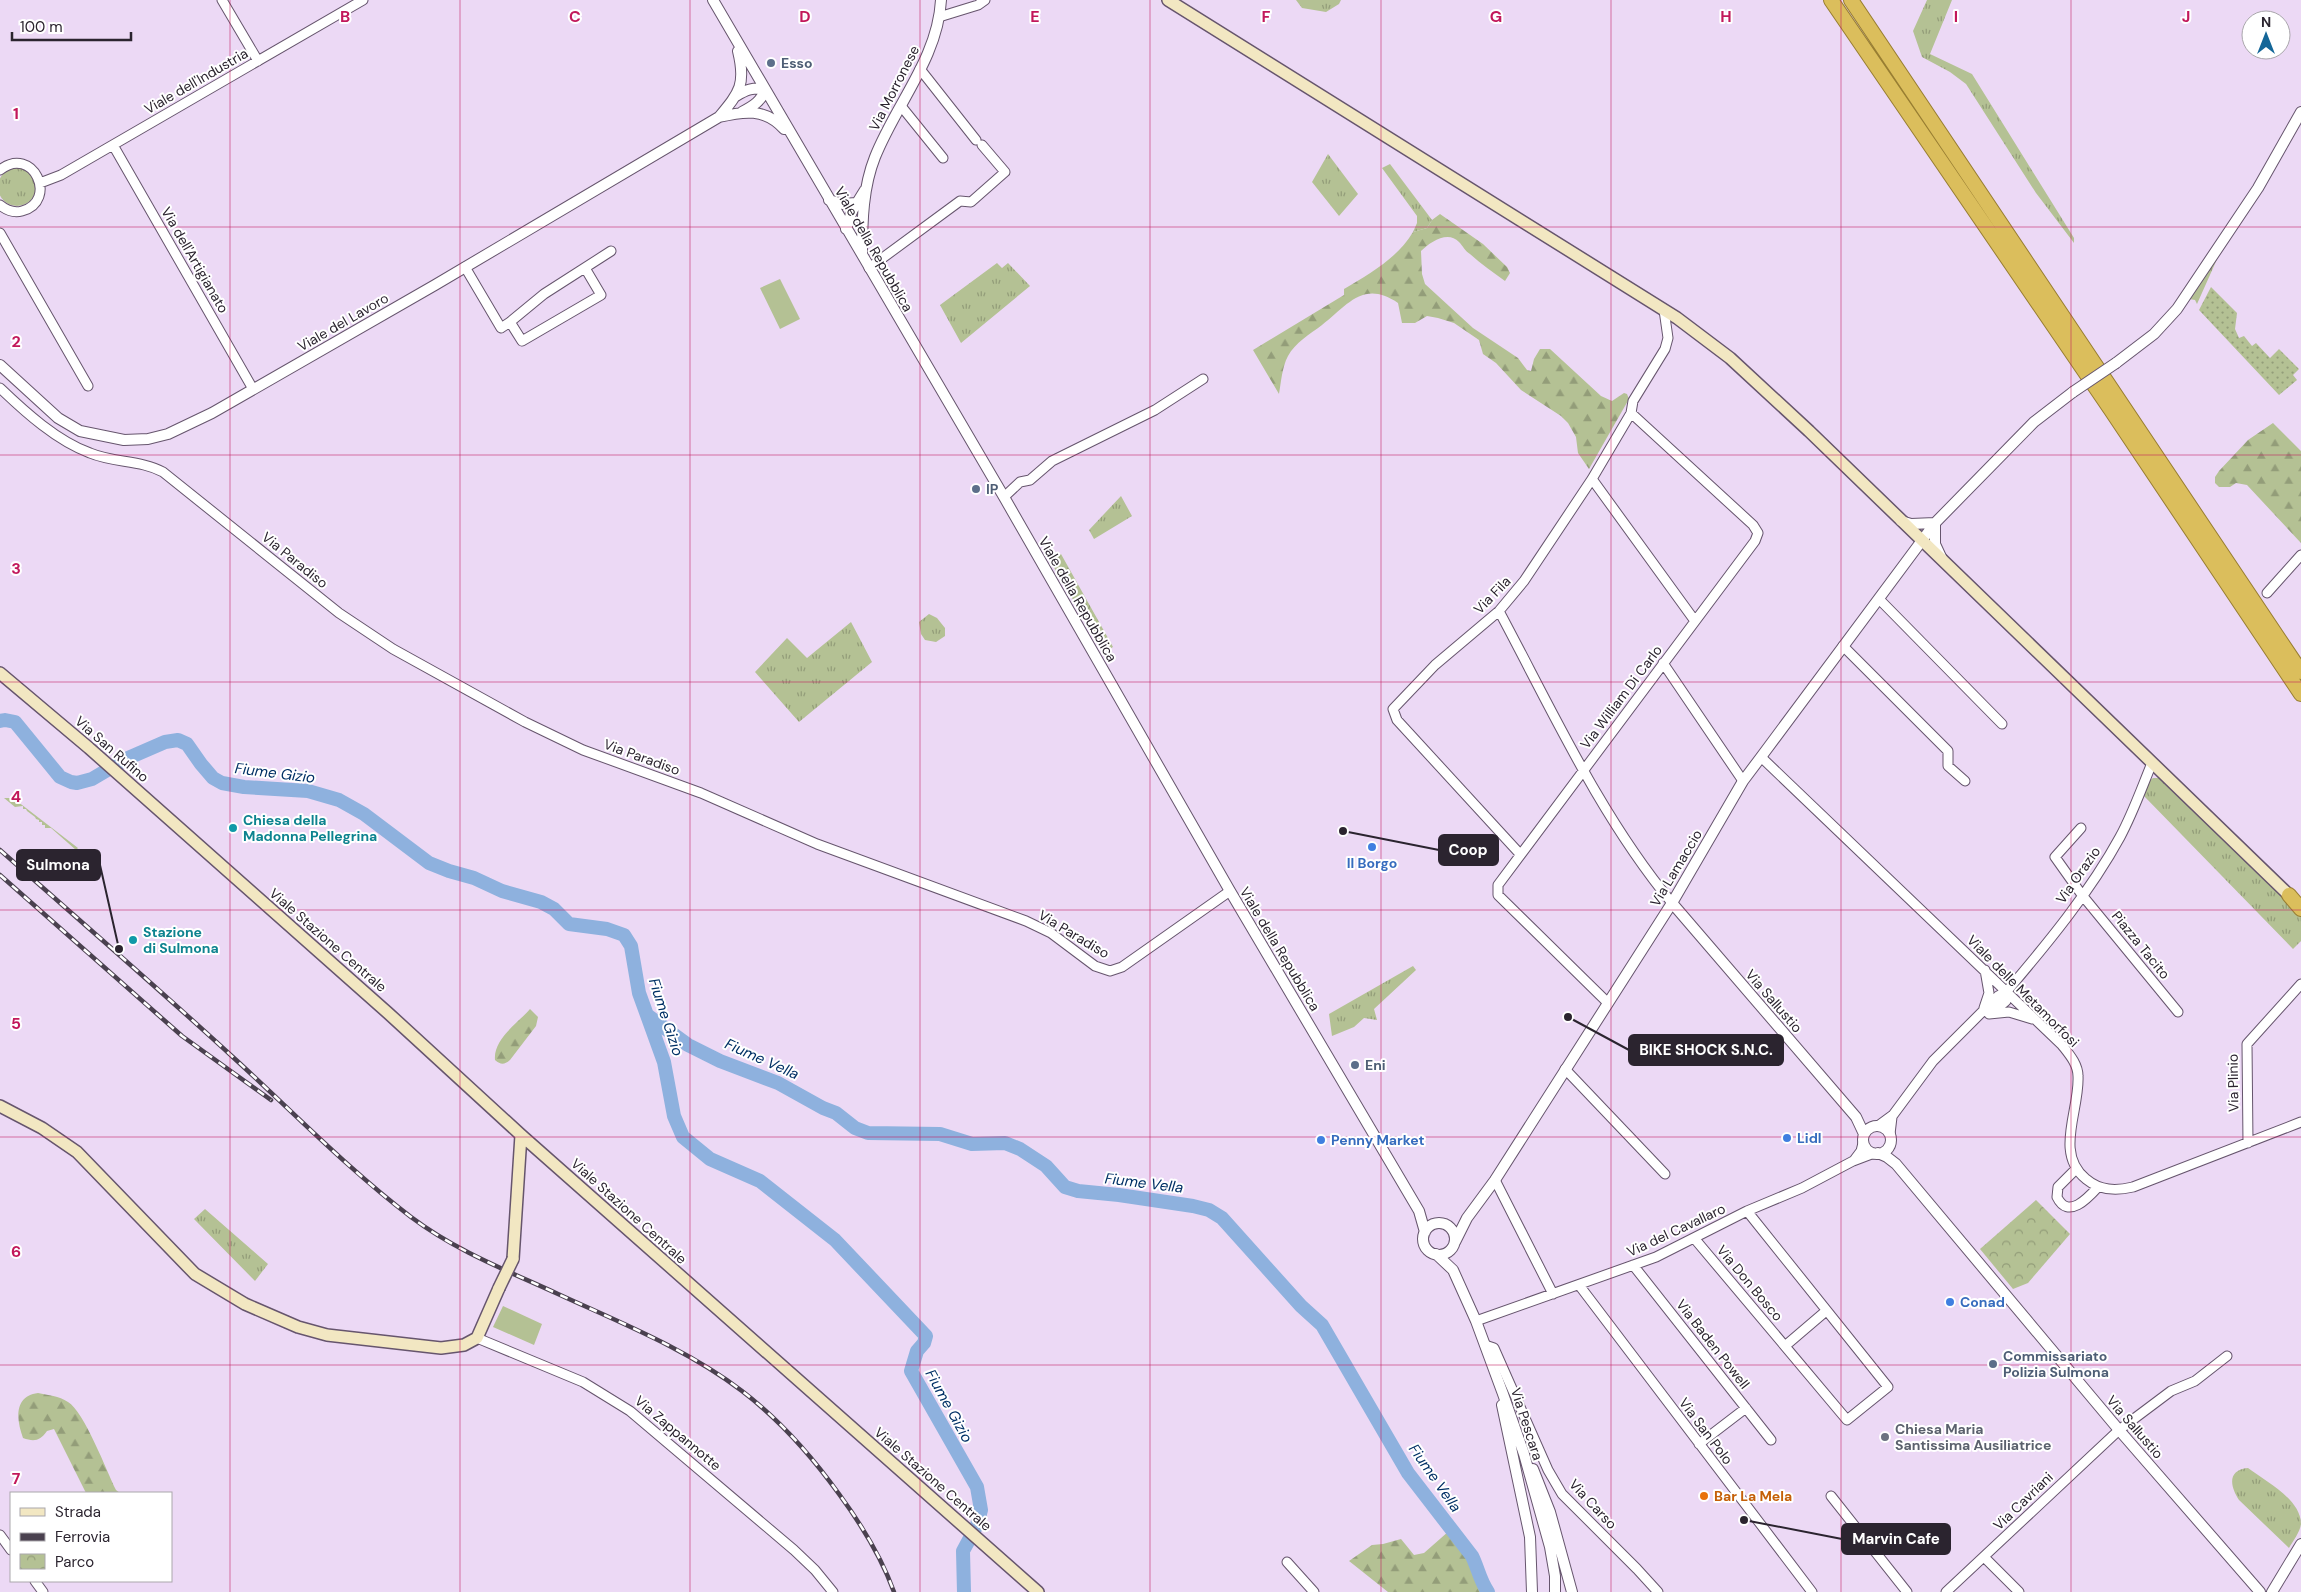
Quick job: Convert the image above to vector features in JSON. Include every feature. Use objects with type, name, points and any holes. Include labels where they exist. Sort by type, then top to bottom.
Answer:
[{"type":"highway","points":[[1832,0],[2100,393],[2301,694]]},
{"type":"highway","points":[[1851,0],[2301,672]]},
{"type":"highway","points":[[2289,896],[2301,908]]},
{"type":"main road","points":[[1168,0],[1664,310],[1730,358],[1922,540],[2289,896]]},
{"type":"main road","name":"Via San Rufino","points":[[0,673],[203,850]]},
{"type":"main road","name":"Viale Stazione Centrale","points":[[203,850],[388,1013],[521,1135],[1038,1592]]},
{"type":"main road","points":[[0,1106],[42,1128],[77,1152],[195,1274],[245,1304],[298,1327],[327,1335],[441,1348],[464,1345],[477,1338],[513,1259],[521,1135]]},
{"type":"street","points":[[222,0],[258,61]]},
{"type":"street","name":"Viale dell'Industria","points":[[40,183],[61,175],[363,0]]},
{"type":"street","name":"Viale della Repubblica","points":[[713,0],[1418,1211],[1425,1232]]},
{"type":"street","name":"Via Morronese","points":[[862,255],[866,188],[875,158],[934,39],[941,0]]},
{"type":"street","points":[[939,17],[978,5],[985,0]]},
{"type":"street","points":[[719,117],[736,96],[742,85],[743,69],[736,40]]},
{"type":"street","points":[[869,268],[960,201],[971,202],[1005,172],[979,143],[920,69]]},
{"type":"street","points":[[736,96],[756,88],[765,89],[763,96],[755,105],[742,112]]},
{"type":"street","points":[[901,106],[943,158]]},
{"type":"street","points":[[719,117],[742,112],[760,112],[773,119],[793,138]]},
{"type":"street","name":"Via Lamaccio","points":[[1454,1244],[1467,1218],[1495,1180],[1672,903],[1743,781],[1922,540],[1935,523],[2034,422],[2154,334],[2177,309],[2258,188],[2301,112]]},
{"type":"street","name":"Viale del Lavoro","points":[[0,365],[58,418],[80,431],[124,440],[155,438],[186,427],[253,389],[465,267],[719,117]]},
{"type":"street","name":"Via dell'Artigianato","points":[[113,145],[253,389]]},
{"type":"street","points":[[0,170],[15,163],[26,165],[35,172],[40,183],[37,199],[30,208],[19,211],[1,209]]},
{"type":"street","name":"Via Morronese","points":[[846,229],[856,203],[866,188]]},
{"type":"street","points":[[829,200],[843,204],[856,203]]},
{"type":"street","points":[[846,229],[857,226],[863,215]]},
{"type":"street","points":[[0,233],[88,386]]},
{"type":"street","points":[[465,267],[501,328],[544,294],[611,251]]},
{"type":"street","points":[[510,322],[522,340],[601,295],[585,268]]},
{"type":"street","name":"Via Fila","points":[[1520,854],[1397,720],[1393,709],[1435,665],[1499,611],[1524,582],[1592,479],[1631,414],[1633,401],[1665,349],[1668,338],[1664,310]]},
{"type":"street","points":[[1004,497],[1020,482],[1030,480],[1052,462],[1155,410],[1204,379]]},
{"type":"street","name":"Via Paradiso","points":[[0,388],[28,415],[89,453],[114,461],[150,465],[164,472],[340,613],[393,649],[525,722],[583,750],[700,793],[817,844],[1026,921],[1051,933],[1095,966],[1110,971],[1122,967],[1230,891]]},
{"type":"street","name":"Via William Di Carlo","points":[[1608,1003],[1498,894],[1498,885],[1755,541],[1758,533],[1753,525],[1631,414]]},
{"type":"street","points":[[72,444],[80,431]]},
{"type":"street","points":[[1592,479],[1695,621]]},
{"type":"street","points":[[1900,520],[1911,524],[1935,523],[1936,544],[1942,560]]},
{"type":"street","points":[[2267,592],[2301,555]]},
{"type":"street","points":[[1879,599],[2002,724]]},
{"type":"street","points":[[1499,611],[1584,770],[1627,840],[1672,903]]},
{"type":"street","points":[[1844,646],[1948,751],[1948,766],[1965,781]]},
{"type":"street","points":[[1663,664],[1743,781]]},
{"type":"street","name":"Viale delle Metamorfosi","points":[[1761,757],[2062,1045],[2075,1064],[2078,1074],[2069,1146],[2076,1169]]},
{"type":"street","name":"Via Orazio","points":[[1876,1126],[1893,1115],[1933,1060],[1985,1014],[1998,996],[2007,992],[2082,895],[2121,835],[2152,763]]},
{"type":"street","name":"Piazza Tacito","points":[[2081,828],[2055,856],[2082,895],[2178,1012]]},
{"type":"street","name":"Via Sallustio","points":[[1672,903],[1856,1117],[1864,1139]]},
{"type":"street","name":"Via Orazio","points":[[1985,970],[1989,993],[1985,1014]]},
{"type":"street","name":"Via Plinio","points":[[2248,1143],[2247,1044],[2301,984]]},
{"type":"street","points":[[1985,1014],[2009,1012],[2021,1014],[2040,1024]]},
{"type":"street","points":[[1565,1069],[1665,1174]]},
{"type":"street","name":"Via Orazio","points":[[1890,1138],[1893,1115]]},
{"type":"street","name":"Via Sallustio","points":[[1856,1117],[1876,1126]]},
{"type":"street","points":[[2098,1187],[2077,1206],[2070,1207],[2061,1204],[2057,1198],[2058,1187],[2076,1169],[2090,1183],[2098,1187],[2112,1190],[2133,1187],[2301,1122]]},
{"type":"street","points":[[1853,1161],[1859,1154],[1864,1139],[1876,1126],[1887,1130],[1890,1138],[1886,1150],[1876,1153],[1867,1150],[1864,1139]]},
{"type":"street","name":"Via Sallustio","points":[[1890,1138],[1896,1164]]},
{"type":"street","name":"Via Sallustio","points":[[1876,1153],[1896,1164],[2119,1430],[2260,1592]]},
{"type":"street","name":"Via del Cavallaro","points":[[1476,1321],[1656,1257],[1747,1211],[1802,1188],[1853,1161],[1876,1153]]},
{"type":"street","points":[[1495,1180],[1553,1294]]},
{"type":"street","name":"Viale della Repubblica","points":[[1418,1211],[1442,1224]]},
{"type":"street","name":"Via Don Bosco","points":[[1694,1238],[1847,1420],[1888,1387],[1747,1211]]},
{"type":"street","points":[[1442,1224],[1453,1230],[1454,1244],[1446,1253],[1436,1254],[1425,1246],[1425,1232],[1430,1226],[1442,1224],[1456,1224],[1467,1218]]},
{"type":"street","name":"Via Pescara","points":[[1453,1270],[1454,1244]]},
{"type":"street","name":"Via Pescara","points":[[1436,1254],[1453,1270],[1486,1345],[1524,1454],[1543,1522],[1553,1559],[1555,1592]]},
{"type":"street","name":"Via Baden Powell","points":[[1633,1266],[1771,1440]]},
{"type":"street","name":"Via San Polo","points":[[1579,1285],[1812,1592]]},
{"type":"street","points":[[1785,1346],[1826,1311]]},
{"type":"street","name":"Via Zappannotte","points":[[477,1338],[583,1382],[630,1412],[794,1550],[815,1570],[833,1592]]},
{"type":"street","name":"Via Carso","points":[[1486,1345],[1494,1348],[1544,1462],[1562,1494],[1637,1568],[1658,1592]]},
{"type":"street","name":"Via Cavriani","points":[[1946,1592],[2119,1430],[2171,1391],[2195,1381],[2227,1356]]},
{"type":"street","points":[[1503,1394],[1504,1420],[1530,1537],[1532,1592]]},
{"type":"street","points":[[1699,1444],[1746,1408]]},
{"type":"street","points":[[1524,1454],[1535,1472],[1550,1512],[1572,1592]]},
{"type":"street","points":[[1831,1496],[1907,1592]]},
{"type":"street","points":[[0,1536],[10,1549]]},
{"type":"street","points":[[2272,1592],[2301,1544]]},
{"type":"street","points":[[1984,1557],[2019,1592]]},
{"type":"street","points":[[1287,1562],[1314,1592]]},
{"type":"street","points":[[35,1582],[43,1592]]},
{"type":"green space","points":[[1296,0],[1341,0],[1339,4],[1326,12],[1302,8]]},
{"type":"green space","points":[[1927,0],[1952,0],[1930,54],[1972,74],[2074,238],[2074,243],[2036,193],[1966,84],[1950,72],[1922,57],[1913,31]]},
{"type":"green space","points":[[1328,154],[1358,194],[1339,216],[1312,182]]},
{"type":"green space","points":[[1390,164],[1432,220],[1427,228],[1413,232],[1417,223],[1417,216],[1382,168]]},
{"type":"green space","points":[[10,169],[24,169],[35,180],[35,194],[24,205],[10,205],[-1,194],[-1,180]]},
{"type":"green space","points":[[1440,214],[1483,244],[1507,267],[1510,273],[1505,281],[1468,253],[1455,239],[1445,237],[1434,241],[1421,251],[1422,274],[1425,284],[1473,328],[1518,358],[1527,370],[1531,371],[1534,359],[1540,349],[1550,349],[1601,396],[1612,401],[1624,393],[1627,394],[1629,399],[1589,469],[1578,453],[1576,437],[1568,423],[1561,416],[1521,390],[1496,363],[1483,354],[1479,340],[1454,323],[1438,318],[1427,316],[1415,323],[1402,323],[1398,303],[1386,296],[1365,294],[1356,298],[1299,343],[1286,360],[1279,394],[1253,350],[1344,295],[1344,289],[1391,258],[1413,232],[1427,228],[1432,220]]},
{"type":"green space","points":[[2218,251],[2218,257],[2197,304],[2195,300],[2189,299]]},
{"type":"green space","points":[[997,263],[1002,268],[1008,263],[1030,286],[961,343],[940,305]]},
{"type":"green space","points":[[780,279],[800,319],[780,329],[760,288]]},
{"type":"green space","points":[[2211,287],[2237,313],[2235,329],[2239,338],[2244,336],[2252,346],[2256,343],[2270,358],[2279,349],[2299,369],[2293,375],[2297,380],[2279,395],[2199,310]]},
{"type":"green space","points":[[2273,423],[2301,451],[2301,543],[2247,485],[2236,483],[2230,487],[2219,487],[2215,483],[2215,477],[2219,471],[2248,440]]},
{"type":"green space","points":[[1121,496],[1132,516],[1094,539],[1089,530]]},
{"type":"green space","points":[[1061,554],[1113,647],[1104,652],[1049,559]]},
{"type":"green space","points":[[929,614],[937,618],[945,628],[945,636],[936,642],[925,640],[921,634],[919,622]]},
{"type":"green space","points":[[851,622],[872,662],[799,722],[755,672],[787,638],[807,658]]},
{"type":"green space","points":[[2153,778],[2161,778],[2301,914],[2301,941],[2293,949],[2143,795],[2149,781]]},
{"type":"green space","points":[[4,798],[13,798],[78,848],[76,850],[51,828],[45,828],[42,822],[39,822],[26,809],[23,809],[23,806],[15,807]]},
{"type":"green space","points":[[1413,966],[1416,970],[1374,1009],[1377,1020],[1364,1018],[1354,1027],[1332,1036],[1329,1014]]},
{"type":"green space","points":[[530,1009],[538,1017],[536,1026],[510,1060],[504,1064],[499,1063],[495,1060],[495,1052],[502,1038]]},
{"type":"green space","points":[[2036,1200],[2070,1234],[2028,1283],[2013,1289],[1980,1249]]},
{"type":"green space","points":[[205,1209],[268,1264],[255,1281],[194,1219]]},
{"type":"green space","points":[[503,1306],[542,1324],[534,1345],[493,1327]]},
{"type":"green space","points":[[38,1393],[61,1398],[74,1408],[88,1429],[116,1490],[119,1492],[86,1492],[54,1429],[47,1431],[36,1440],[23,1438],[18,1416],[21,1404],[30,1395]]},
{"type":"green space","points":[[2248,1468],[2281,1492],[2295,1507],[2301,1524],[2289,1548],[2236,1495],[2232,1484],[2234,1475],[2241,1469]]},
{"type":"green space","points":[[1449,1531],[1473,1567],[1481,1592],[1388,1592],[1349,1561],[1372,1545],[1401,1539],[1414,1555],[1424,1553]]},
{"type":"waterway","name":"Fiume Gizio","points":[[0,721],[15,722],[60,777],[77,783],[92,779],[126,759],[165,742],[178,740],[187,744],[213,778],[222,783],[244,787],[308,791],[339,800],[364,814],[429,863],[474,878],[502,891],[541,902],[554,909],[569,924],[607,929],[624,935],[631,946],[639,993],[664,1062],[674,1116],[683,1137],[710,1159],[760,1181],[835,1240],[926,1336],[924,1343],[917,1351],[911,1371],[977,1487],[981,1510],[977,1525],[963,1551],[964,1592]]},
{"type":"waterway","name":"Fiume Vella","points":[[647,1015],[688,1045],[720,1061],[778,1083],[823,1108],[836,1113],[855,1128],[868,1133],[940,1134],[972,1144],[1005,1143],[1020,1149],[1046,1166],[1065,1187],[1078,1191],[1193,1206],[1209,1210],[1222,1218],[1301,1306],[1322,1325],[1408,1473],[1472,1556],[1488,1592]]},
{"type":"railway","points":[[0,850],[206,1032],[343,1160],[411,1217],[446,1240],[483,1260],[676,1349],[721,1376],[756,1402],[794,1439],[839,1494],[870,1541],[894,1592]]},
{"type":"railway","points":[[0,875],[182,1036],[271,1100]]},
{"type":"place","name":"Esso","points":[[771,63]]},
{"type":"place","name":"IP","points":[[976,489]]},
{"type":"place","name":"Chiesa della Madonna Pellegrina","points":[[233,828]]},
{"type":"place","name":"Coop","points":[[1343,831]]},
{"type":"place","name":"Il Borgo","points":[[1372,847]]},
{"type":"place","name":"Stazione di Sulmona","points":[[133,940]]},
{"type":"place","name":"Sulmona","points":[[119,949]]},
{"type":"place","name":"BIKE SHOCK S.N.C.","points":[[1568,1017]]},
{"type":"place","name":"Eni","points":[[1355,1065]]},
{"type":"place","name":"Lidl","points":[[1787,1138]]},
{"type":"place","name":"Penny Market","points":[[1321,1140]]},
{"type":"place","name":"Conad","points":[[1950,1302]]},
{"type":"place","name":"Commissariato Polizia Sulmona","points":[[1993,1364]]},
{"type":"place","name":"Chiesa Maria Santissima Ausiliatrice","points":[[1885,1437]]},
{"type":"place","name":"Bar La Mela","points":[[1704,1496]]},
{"type":"place","name":"Marvin Cafe","points":[[1744,1520]]}]
